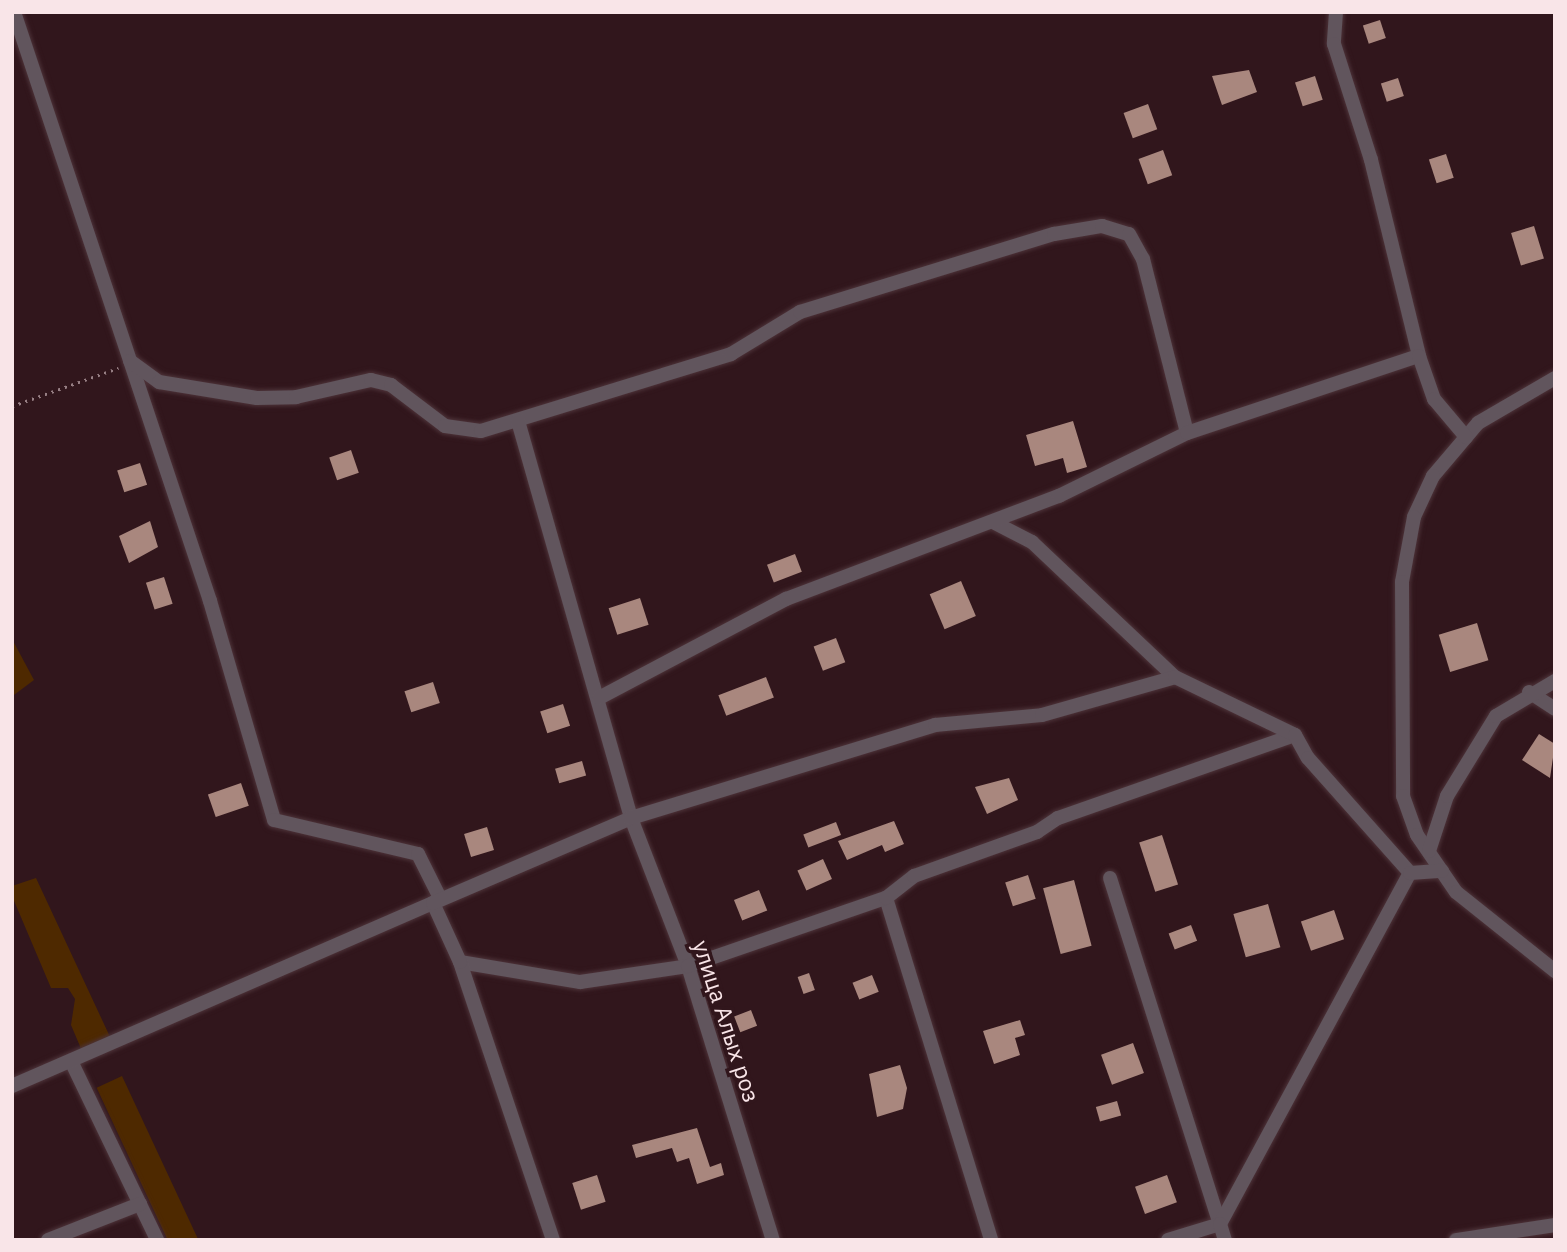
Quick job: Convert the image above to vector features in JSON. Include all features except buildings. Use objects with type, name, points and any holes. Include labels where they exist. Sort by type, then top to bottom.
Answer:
[{"type":"street","points":[[14,12],[130,362],[274,820],[418,854],[460,962],[553,1240]]},
{"type":"street","points":[[1335,12],[1334,44],[1371,160],[1419,356],[1434,399],[1466,437]]},
{"type":"street","points":[[130,362],[159,383],[199,393],[296,397],[371,380],[391,385],[462,431],[518,421],[731,354],[800,312],[1054,234],[1102,226],[1129,234],[1143,259],[1188,433]]},
{"type":"street","points":[[599,698],[786,599],[995,523],[1188,433],[1419,356]]},
{"type":"street","points":[[1555,378],[1478,423],[1433,476],[1414,517],[1402,582],[1403,796],[1429,851],[1456,892],[1555,971]]},
{"type":"street","name":"улица Алых роз","points":[[518,421],[631,818],[688,967],[773,1240]]},
{"type":"street","points":[[995,523],[1032,542],[1175,677],[1295,735],[1308,758],[1410,873]]},
{"type":"street","points":[[12,1086],[631,818],[935,724],[1042,715],[1175,677]]},
{"type":"street","points":[[1429,851],[1469,753],[1496,716],[1529,692],[1555,681]]},
{"type":"street","points":[[1529,692],[1555,709]]},
{"type":"street","points":[[460,962],[580,982],[688,967],[886,898],[914,876],[1037,832],[1058,817],[1295,735]]},
{"type":"street","points":[[1410,873],[1442,871]]},
{"type":"street","points":[[1168,1240],[1220,1224],[1410,873]]},
{"type":"street","points":[[1110,878],[1225,1240]]},
{"type":"street","points":[[886,898],[991,1240]]},
{"type":"street","points":[[71,1062],[157,1240]]},
{"type":"street","points":[[48,1240],[140,1204]]},
{"type":"street","points":[[1456,1240],[1555,1225]]},
{"type":"path","points":[[12,406],[130,362]]},
{"type":"shaded area","points":[[12,639],[34,680],[14,695],[12,695]]},
{"type":"shaded area","points":[[36,878],[111,1039],[82,1051],[71,1025],[75,999],[68,988],[51,988],[12,896],[12,886]]},
{"type":"shaded area","points":[[122,1076],[198,1240],[168,1240],[97,1088]]}]
